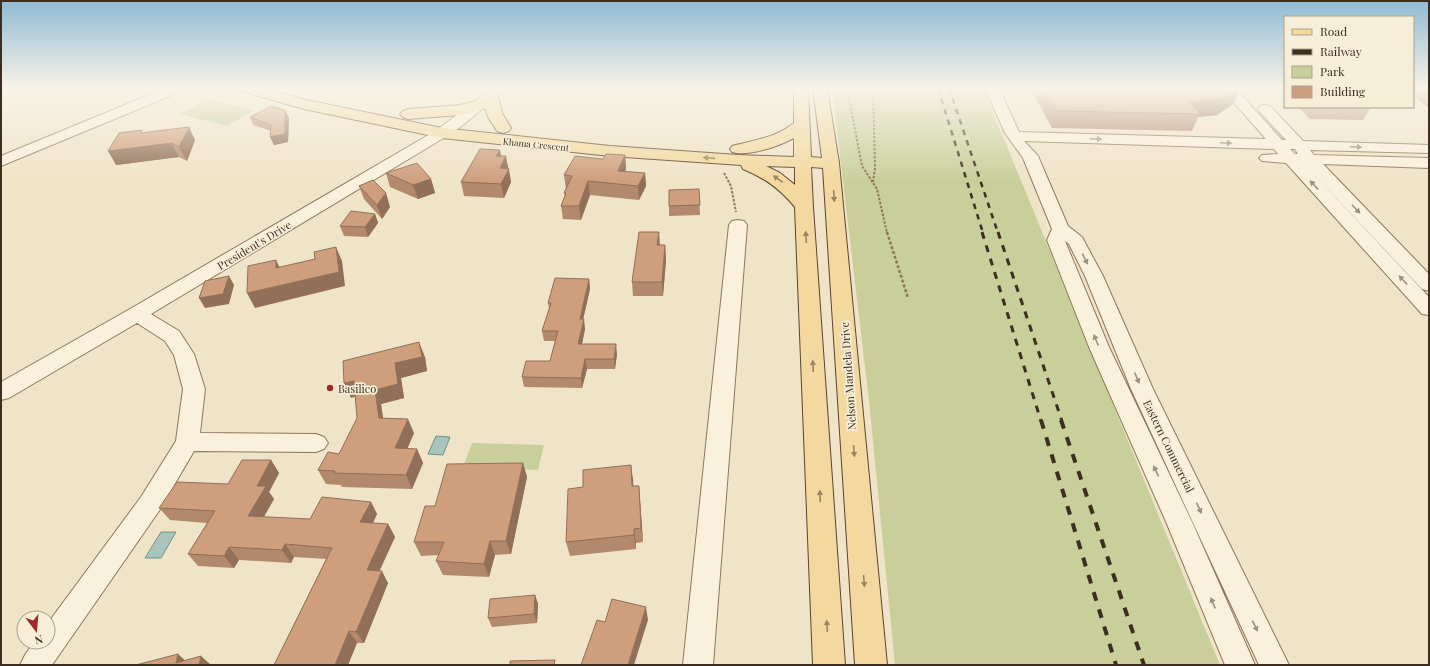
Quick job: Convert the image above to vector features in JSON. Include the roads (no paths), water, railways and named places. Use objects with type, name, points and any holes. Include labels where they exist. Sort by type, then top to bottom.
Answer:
[{"type":"main road","name":"Khama Crescent","points":[[376,119],[442,133],[603,150],[831,158]]},
{"type":"main road","name":"Khama Crescent","points":[[440,119],[503,128],[618,140],[738,155]]},
{"type":"main road","points":[[497,119],[503,128]]},
{"type":"main road","points":[[802,119],[804,207],[829,665]]},
{"type":"main road","name":"Nelson Mandela Drive","points":[[825,119],[831,158],[871,665]]},
{"type":"main road","points":[[738,155],[755,147],[779,140],[802,125]]},
{"type":"main road","points":[[738,155],[783,182],[804,207]]},
{"type":"street","points":[[1,161],[102,119]]},
{"type":"street","name":"President's Drive","points":[[1,392],[137,314],[442,133],[462,119]]},
{"type":"street","name":"Eastern Commercial","points":[[1011,119],[1027,145]]},
{"type":"street","points":[[1256,119],[1290,158],[1429,309]]},
{"type":"street","points":[[1274,119],[1299,145],[1309,160],[1429,285]]},
{"type":"street","name":"Eastern Commercial","points":[[1021,121],[1027,145],[1061,229],[1076,241],[1094,276],[1142,389],[1274,665]]},
{"type":"street","points":[[1027,145],[1299,145],[1429,149]]},
{"type":"street","points":[[1027,145],[1309,160],[1429,163]]},
{"type":"street","points":[[698,665],[738,225]]},
{"type":"street","name":"Eastern Commercial","points":[[1061,229],[1056,240],[1099,347],[1180,524],[1240,665]]},
{"type":"street","points":[[35,665],[150,504],[187,442],[194,389],[184,354],[172,336],[137,314]]},
{"type":"street","points":[[187,442],[316,443]]},
{"type":"water","points":[[436,436],[450,437],[443,455],[428,454]]},
{"type":"water","points":[[161,532],[176,532],[161,558],[145,558]]},
{"type":"railway","points":[[948,119],[983,233]]},
{"type":"railway","points":[[960,119],[998,233]]},
{"type":"railway","points":[[982,232],[1041,421]]},
{"type":"railway","points":[[998,232],[1062,421]]},
{"type":"railway","points":[[1041,420],[1116,665]]},
{"type":"railway","points":[[1061,420],[1144,665]]},
{"type":"place","name":"Basilico","points":[[330,388]]}]
